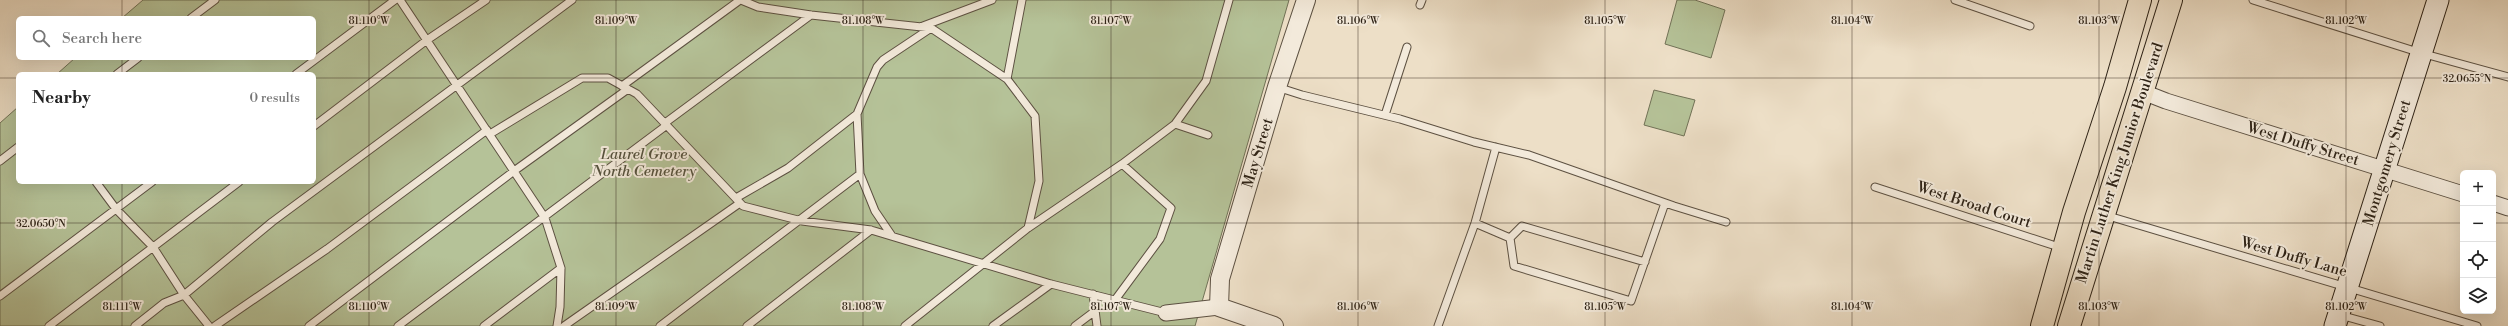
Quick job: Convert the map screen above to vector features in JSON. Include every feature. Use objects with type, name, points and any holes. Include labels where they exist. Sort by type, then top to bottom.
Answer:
[{"type":"main road","name":"Martin Luther King Junior Boulevard","points":[[2042,326],[2140,0]]},
{"type":"main road","name":"Martin Luther King Junior Boulevard","points":[[2069,326],[2171,0]]},
{"type":"main road","name":"Montgomery Street","points":[[2337,320],[2438,0]]},
{"type":"street","name":"May Street","points":[[1219,307],[1220,279],[1277,87],[1306,0]]},
{"type":"street","name":"West Duffy Street","points":[[2143,92],[2166,101],[2460,193]]},
{"type":"street","points":[[2496,204],[2508,208]]},
{"type":"street","points":[[1166,313],[1219,307],[1274,326]]},
{"type":"lane","points":[[194,16],[214,0]]},
{"type":"lane","points":[[316,59],[395,0]]},
{"type":"lane","points":[[400,0],[545,218],[561,268],[560,307],[557,326]]},
{"type":"lane","points":[[316,124],[427,40],[486,0]]},
{"type":"lane","points":[[135,326],[164,303],[184,295],[272,222],[572,0]]},
{"type":"lane","points":[[309,326],[741,0],[758,7],[811,15],[931,28],[1008,79],[1035,116],[1039,181],[1028,228]]},
{"type":"lane","points":[[922,26],[992,0]]},
{"type":"lane","points":[[1008,79],[1022,0]]},
{"type":"lane","points":[[905,326],[985,264],[1028,228],[1122,164],[1175,124],[1206,81],[1229,0]]},
{"type":"lane","points":[[1955,0],[2030,26]]},
{"type":"lane","points":[[1978,8],[1981,0]]},
{"type":"lane","points":[[2253,0],[2421,53],[2508,77]]},
{"type":"lane","points":[[398,326],[545,218],[560,203],[811,15]]},
{"type":"lane","points":[[892,236],[875,211],[860,174],[858,114],[877,67],[883,60],[931,28]]},
{"type":"lane","points":[[1385,115],[1407,47]]},
{"type":"lane","points":[[119,72],[135,60]]},
{"type":"lane","points":[[299,72],[315,60]]},
{"type":"lane","points":[[216,326],[327,249],[488,132],[582,78],[608,78],[637,94],[743,206],[802,221],[871,230],[1052,284],[1166,313]]},
{"type":"lane","points":[[1277,87],[1302,95],[1385,115],[1529,155],[1665,203],[1726,222]]},
{"type":"lane","points":[[564,326],[738,201],[788,168],[858,114]]},
{"type":"lane","points":[[1175,124],[1208,135]]},
{"type":"lane","points":[[1438,326],[1475,223],[1496,147]]},
{"type":"lane","points":[[0,161],[16,149]]},
{"type":"lane","points":[[1116,300],[1160,239],[1171,208],[1122,164]]},
{"type":"lane","points":[[660,326],[802,221],[860,174]]},
{"type":"lane","points":[[97,184],[116,209],[153,247],[184,295],[209,326]]},
{"type":"lane","points":[[0,296],[149,184]]},
{"type":"lane","points":[[49,326],[236,184]]},
{"type":"lane","name":"West Broad Court","points":[[1875,187],[2064,249]]},
{"type":"lane","points":[[1510,238],[1514,266],[1631,301],[1665,203]]},
{"type":"lane","name":"West Duffy Lane","points":[[2104,215],[2348,286],[2477,326]]},
{"type":"lane","points":[[1475,223],[1510,238]]},
{"type":"lane","points":[[1510,238],[1522,226],[1645,262]]},
{"type":"lane","points":[[747,326],[871,230]]},
{"type":"lane","points":[[484,326],[561,268]]},
{"type":"lane","points":[[993,326],[1052,284]]},
{"type":"lane","points":[[1093,294],[1097,326]]},
{"type":"lane","points":[[1075,326],[1095,311]]},
{"type":"lane","points":[[2337,320],[2380,326]]},
{"type":"green space","name":"Laurel Grove North Cemetery","points":[[143,0],[1289,0],[1195,326],[0,326],[0,123],[16,109],[16,184],[316,184],[316,72],[59,72],[73,60],[316,60],[316,16],[124,16]]},
{"type":"green space","points":[[1677,0],[1695,0],[1725,10],[1711,58],[1665,44]]},
{"type":"green space","points":[[1654,90],[1695,100],[1684,136],[1644,125]]}]
